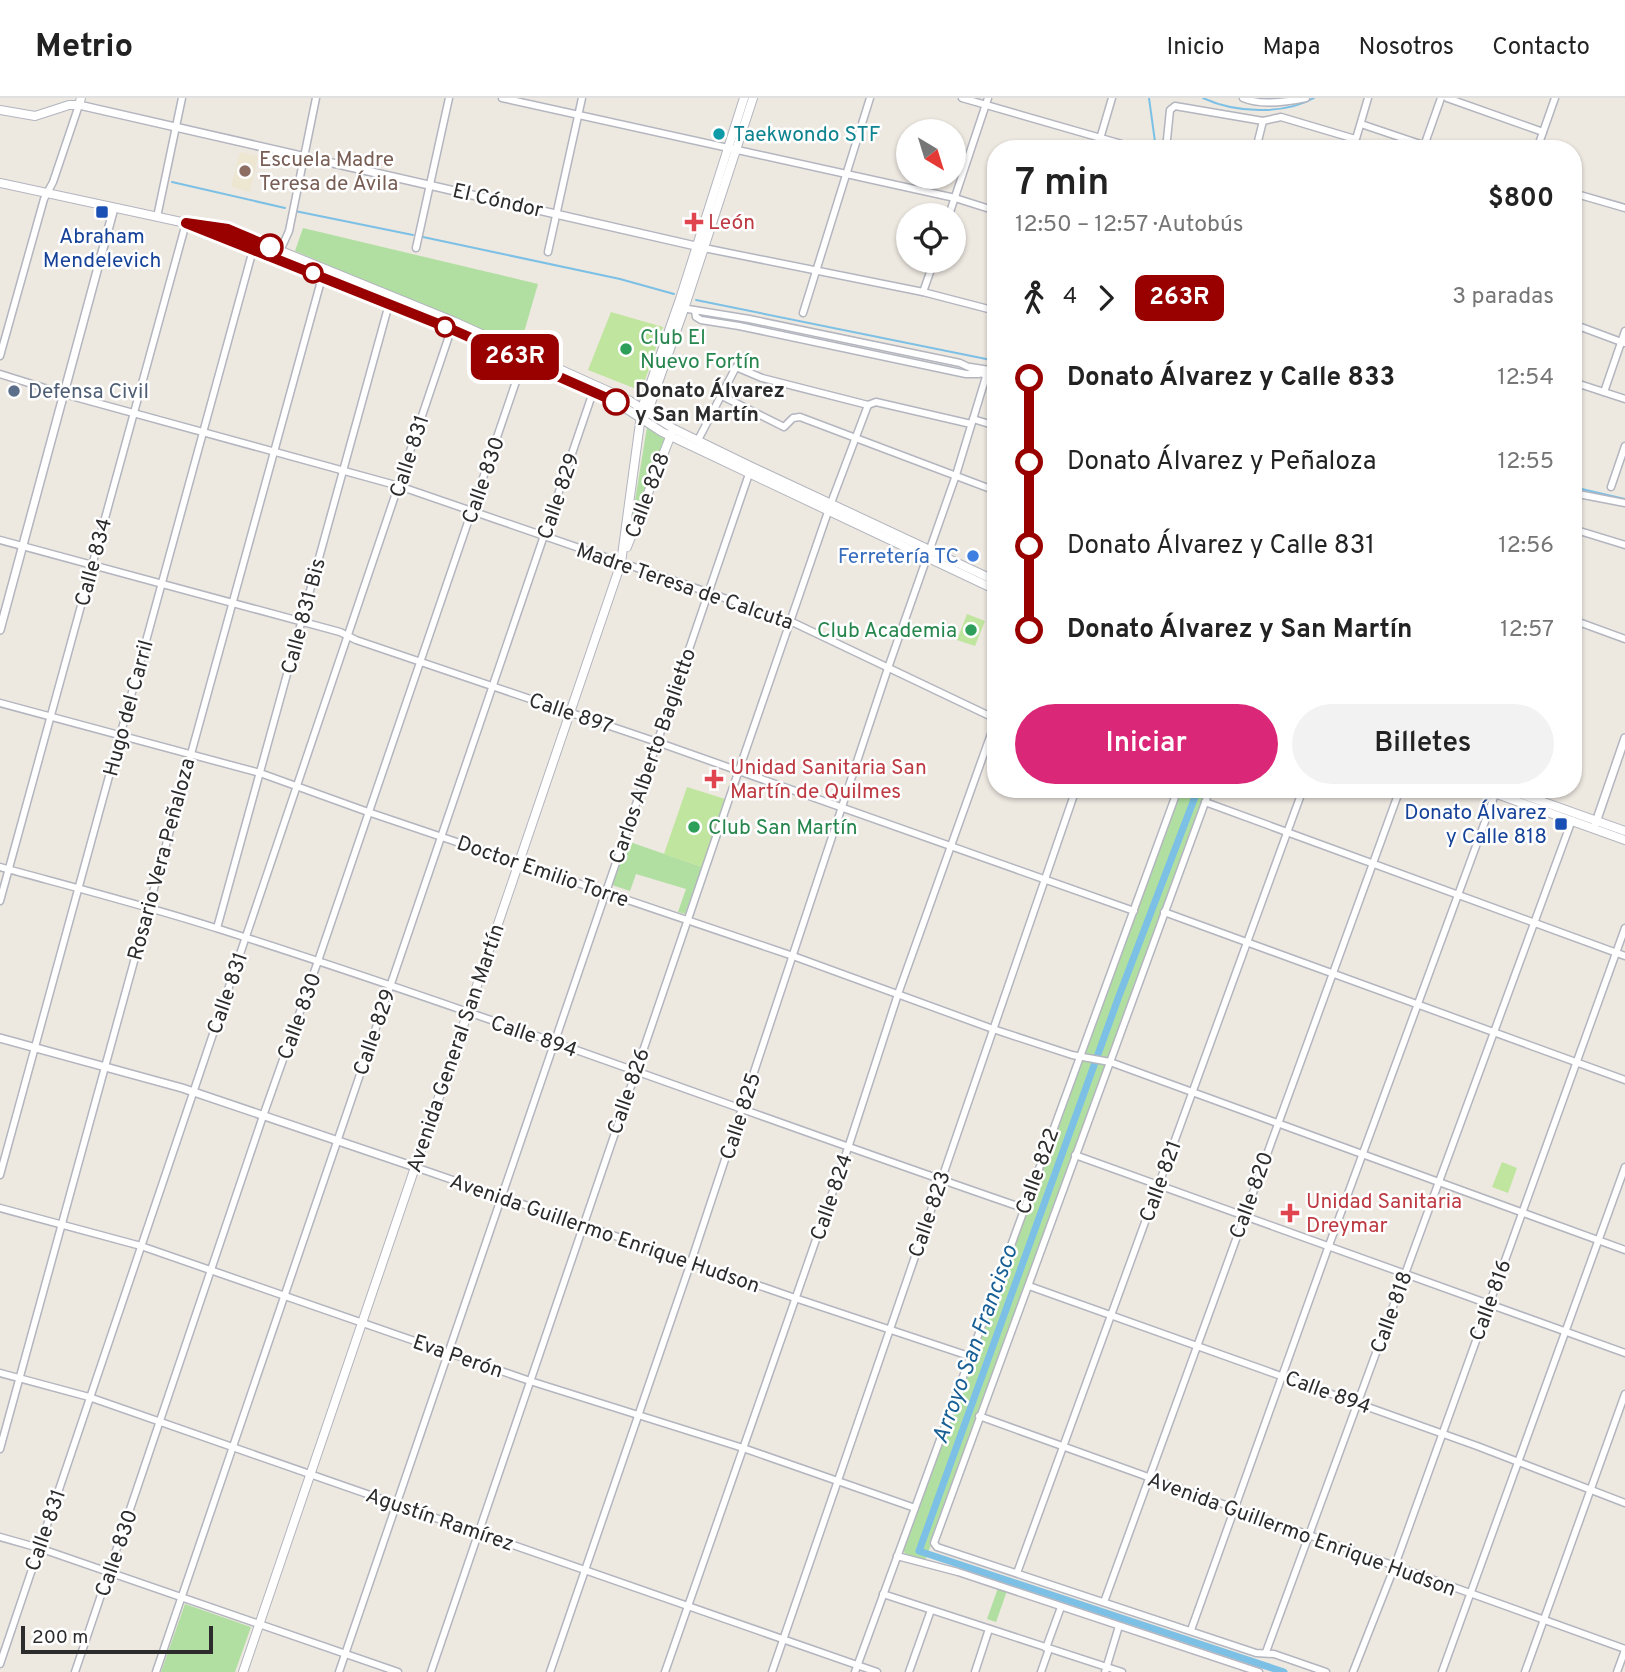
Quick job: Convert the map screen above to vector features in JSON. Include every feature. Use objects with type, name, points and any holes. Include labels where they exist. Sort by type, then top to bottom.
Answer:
[{"type":"main road","name":"Avenida General San Martín","points":[[732,150],[744,98]]},
{"type":"main road","name":"Avenida General San Martín","points":[[243,1672],[621,563],[645,413],[732,150],[752,98]]},
{"type":"main road","name":"El Cóndor","points":[[0,110],[35,117],[63,103],[80,102]]},
{"type":"main road","points":[[0,183],[186,223],[280,251],[388,304],[453,325],[523,361],[645,413]]},
{"type":"main road","points":[[255,245],[453,325],[645,413],[672,432],[749,474],[830,507]]},
{"type":"main road","points":[[672,432],[698,440],[987,585]]},
{"type":"main road","name":"Calle 828","points":[[621,563],[672,432]]},
{"type":"main road","points":[[927,554],[987,577]]},
{"type":"main road","points":[[1516,798],[1595,825],[1625,840]]},
{"type":"main road","points":[[1533,798],[1572,817]]},
{"type":"main road","points":[[1595,825],[1625,831]]},
{"type":"street","points":[[157,217],[183,98]]},
{"type":"street","points":[[280,251],[289,231],[316,98]]},
{"type":"street","points":[[416,248],[449,98]]},
{"type":"street","points":[[502,98],[955,198],[987,208]]},
{"type":"street","points":[[548,252],[582,98]]},
{"type":"street","points":[[803,313],[870,98]]},
{"type":"street","points":[[962,98],[987,101],[1110,140]]},
{"type":"street","points":[[1100,140],[1112,98]]},
{"type":"street","points":[[1243,98],[1257,102],[1283,102],[1306,98]]},
{"type":"street","points":[[1167,140],[1170,110],[1178,106],[1263,121],[1281,117],[1355,139],[1368,98]]},
{"type":"street","points":[[1426,140],[1441,98]]},
{"type":"street","points":[[1447,98],[1543,132]]},
{"type":"street","points":[[1540,140],[1555,98]]},
{"type":"street","points":[[953,203],[987,101]]},
{"type":"street","points":[[0,355],[47,194],[80,102]]},
{"type":"street","name":"El Cóndor","points":[[80,102],[176,128],[701,247],[923,292],[987,310]]},
{"type":"street","points":[[1258,140],[1263,121]]},
{"type":"street","points":[[1361,124],[1405,140]]},
{"type":"street","points":[[1582,196],[1625,208]]},
{"type":"street","points":[[0,631],[114,208]]},
{"type":"street","name":"Calle 834","points":[[0,901],[186,223]]},
{"type":"street","name":"Hugo del Carril","points":[[0,1174],[255,245]]},
{"type":"street","name":"Rosario Vera Peñaloza","points":[[0,1449],[323,273]]},
{"type":"street","points":[[923,292],[930,273]]},
{"type":"street","name":"Calle 831 Bis","points":[[217,928],[388,304]]},
{"type":"street","points":[[681,308],[817,333],[987,373]]},
{"type":"street","points":[[695,311],[696,317],[701,320],[965,374],[987,373]]},
{"type":"street","points":[[745,319],[748,328]]},
{"type":"street","name":"Calle 831","points":[[0,1664],[453,325]]},
{"type":"street","points":[[1582,327],[1623,343]]},
{"type":"street","points":[[1604,392],[1625,331]]},
{"type":"street","points":[[814,342],[817,333]]},
{"type":"street","name":"Calle 830","points":[[75,1672],[523,361]]},
{"type":"street","points":[[698,440],[733,369],[738,368],[756,376],[868,405],[876,402],[987,424]]},
{"type":"street","name":"Calle 825","points":[[550,1672],[691,1262],[888,668],[956,475],[987,373]]},
{"type":"street","name":"Madre Teresa de Calcuta","points":[[0,374],[400,486],[707,592],[790,621],[987,716]]},
{"type":"street","points":[[1582,385],[1625,400]]},
{"type":"street","name":"Calle 829","points":[[156,1672],[593,393]]},
{"type":"street","points":[[720,395],[783,427],[793,418],[800,416],[987,487]]},
{"type":"street","name":"Calle 826","points":[[431,1672],[738,771],[854,438],[868,405]]},
{"type":"street","points":[[1611,487],[1625,446]]},
{"type":"street","name":"Carlos Alberto Baglietto","points":[[339,1672],[749,474]]},
{"type":"street","points":[[1582,495],[1625,503]]},
{"type":"street","points":[[1582,532],[1625,545]]},
{"type":"street","name":"Calle 897","points":[[0,540],[347,635],[1134,911]]},
{"type":"street","points":[[1582,624],[1625,639]]},
{"type":"street","name":"Doctor Emilio Torre","points":[[0,703],[260,773],[368,813],[793,956],[993,1029],[1079,1057],[1110,1062],[1625,1250]]},
{"type":"street","points":[[1595,825],[1625,738]]},
{"type":"street","name":"Calle 824","points":[[665,1672],[848,1148],[898,994],[987,745]]},
{"type":"street","name":"Calle 823","points":[[772,1672],[1073,798]]},
{"type":"street","name":"Calle 822","points":[[856,1669],[1174,798]]},
{"type":"street","name":"Calle 822","points":[[1017,1573],[937,1547],[934,1543],[1207,798]]},
{"type":"street","name":"Calle 821","points":[[1017,1573],[1300,798]]},
{"type":"street","name":"Calle 820","points":[[1104,1602],[1397,798]]},
{"type":"street","points":[[1191,1630],[1493,798]]},
{"type":"street","points":[[1205,802],[1625,956]]},
{"type":"street","name":"Calle 818","points":[[1266,1652],[1572,817]]},
{"type":"street","name":"Calle 894","points":[[0,867],[217,928],[318,961],[1023,1208]]},
{"type":"street","points":[[1164,912],[1625,1080]]},
{"type":"street","name":"Calle 816","points":[[1353,1672],[1394,1568],[1625,928]]},
{"type":"street","name":"Avenida Guillermo Enrique Hudson","points":[[0,1038],[193,1091],[969,1356]]},
{"type":"street","points":[[1075,1155],[1488,1306],[1625,1353]]},
{"type":"street","points":[[1442,1672],[1625,1167]]},
{"type":"street","name":"Eva Perón","points":[[0,1208],[141,1246],[530,1381],[743,1448],[915,1508]]},
{"type":"street","name":"Calle 894","points":[[1029,1286],[1359,1403],[1625,1503]]},
{"type":"street","name":"Agustín Ramírez","points":[[0,1373],[89,1397],[783,1639],[856,1669],[877,1672]]},
{"type":"street","points":[[1525,1672],[1625,1394]]},
{"type":"street","name":"Avenida Guillermo Enrique Hudson","points":[[979,1416],[1233,1510],[1625,1649]]},
{"type":"street","points":[[0,1537],[39,1548],[398,1672]]},
{"type":"street","points":[[897,1556],[958,1572],[1234,1668],[1259,1672]]},
{"type":"street","points":[[1017,1573],[1256,1653],[1266,1652],[1326,1672]]},
{"type":"street","points":[[883,1594],[1106,1669],[1122,1672]]},
{"type":"street","points":[[1041,1672],[1061,1607]]},
{"type":"street","points":[[909,1672],[931,1610]]},
{"type":"street","points":[[1106,1669],[1119,1626]]},
{"type":"street","points":[[975,1672],[989,1629]]},
{"type":"street","points":[[1617,1672],[1625,1649]]},
{"type":"shaded area","name":"Escuela Madre Teresa de Ávila","points":[[240,152],[258,156],[250,192],[231,187]]},
{"type":"green space","points":[[303,228],[538,284],[520,346],[295,251]]},
{"type":"green space","name":"Club El Nuevo Fortín","points":[[611,312],[663,327],[642,389],[588,370]]},
{"type":"green space","points":[[647,427],[666,440],[634,520],[632,519]]},
{"type":"green space","name":"Club Academia","points":[[967,614],[985,621],[975,646],[957,640]]},
{"type":"green space","name":"Club San Martín","points":[[687,787],[725,799],[702,867],[664,854]]},
{"type":"green space","points":[[1178,798],[1204,798],[925,1561],[905,1554],[903,1549]]},
{"type":"green space","points":[[627,841],[702,867],[685,914],[678,912],[686,889],[636,874],[630,891],[612,885]]},
{"type":"green space","points":[[1502,1162],[1517,1168],[1508,1193],[1492,1187]]},
{"type":"green space","points":[[998,1588],[1007,1591],[996,1622],[987,1619]]},
{"type":"green space","points":[[185,1604],[251,1627],[235,1672],[161,1672]]},
{"type":"waterway","name":"Arroyo San Francisco","points":[[1149,98],[1155,140]]},
{"type":"waterway","name":"Arroyo San Francisco","points":[[1203,98],[1230,107],[1259,110],[1288,107],[1314,98]]},
{"type":"waterway","points":[[172,182],[285,208]]},
{"type":"waterway","points":[[295,211],[413,235]]},
{"type":"waterway","points":[[423,237],[620,279],[674,294]]},
{"type":"waterway","points":[[696,300],[987,359]]},
{"type":"waterway","points":[[1582,489],[1625,499]]},
{"type":"waterway","name":"Arroyo San Francisco","points":[[1195,798],[1119,996],[919,1551],[1284,1672]]},
{"type":"bus line","name":"263R","points":[[270,247],[228,229],[186,223],[451,329],[616,402]]},
{"type":"place","name":"Taekwondo STF","points":[[719,134]]},
{"type":"place","name":"Escuela Madre Teresa de Ávila","points":[[245,171]]},
{"type":"place","name":"Abraham Mendelevich","points":[[102,212]]},
{"type":"place","name":"León","points":[[694,222]]},
{"type":"place","name":"Club El Nuevo Fortín","points":[[626,349]]},
{"type":"place","name":"Defensa Civil","points":[[14,391]]},
{"type":"place","name":"Donato Álvarez y San Martín","points":[[616,402]]},
{"type":"place","name":"Ferretería TC","points":[[973,556]]},
{"type":"place","name":"Club Academia","points":[[971,630]]},
{"type":"place","name":"Unidad Sanitaria San Martín de Quilmes","points":[[714,779]]},
{"type":"place","name":"Donato Álvarez y Calle 818","points":[[1561,824]]},
{"type":"place","name":"Club San Martín","points":[[694,827]]},
{"type":"place","name":"Unidad Sanitaria Dreymar","points":[[1290,1213]]}]
